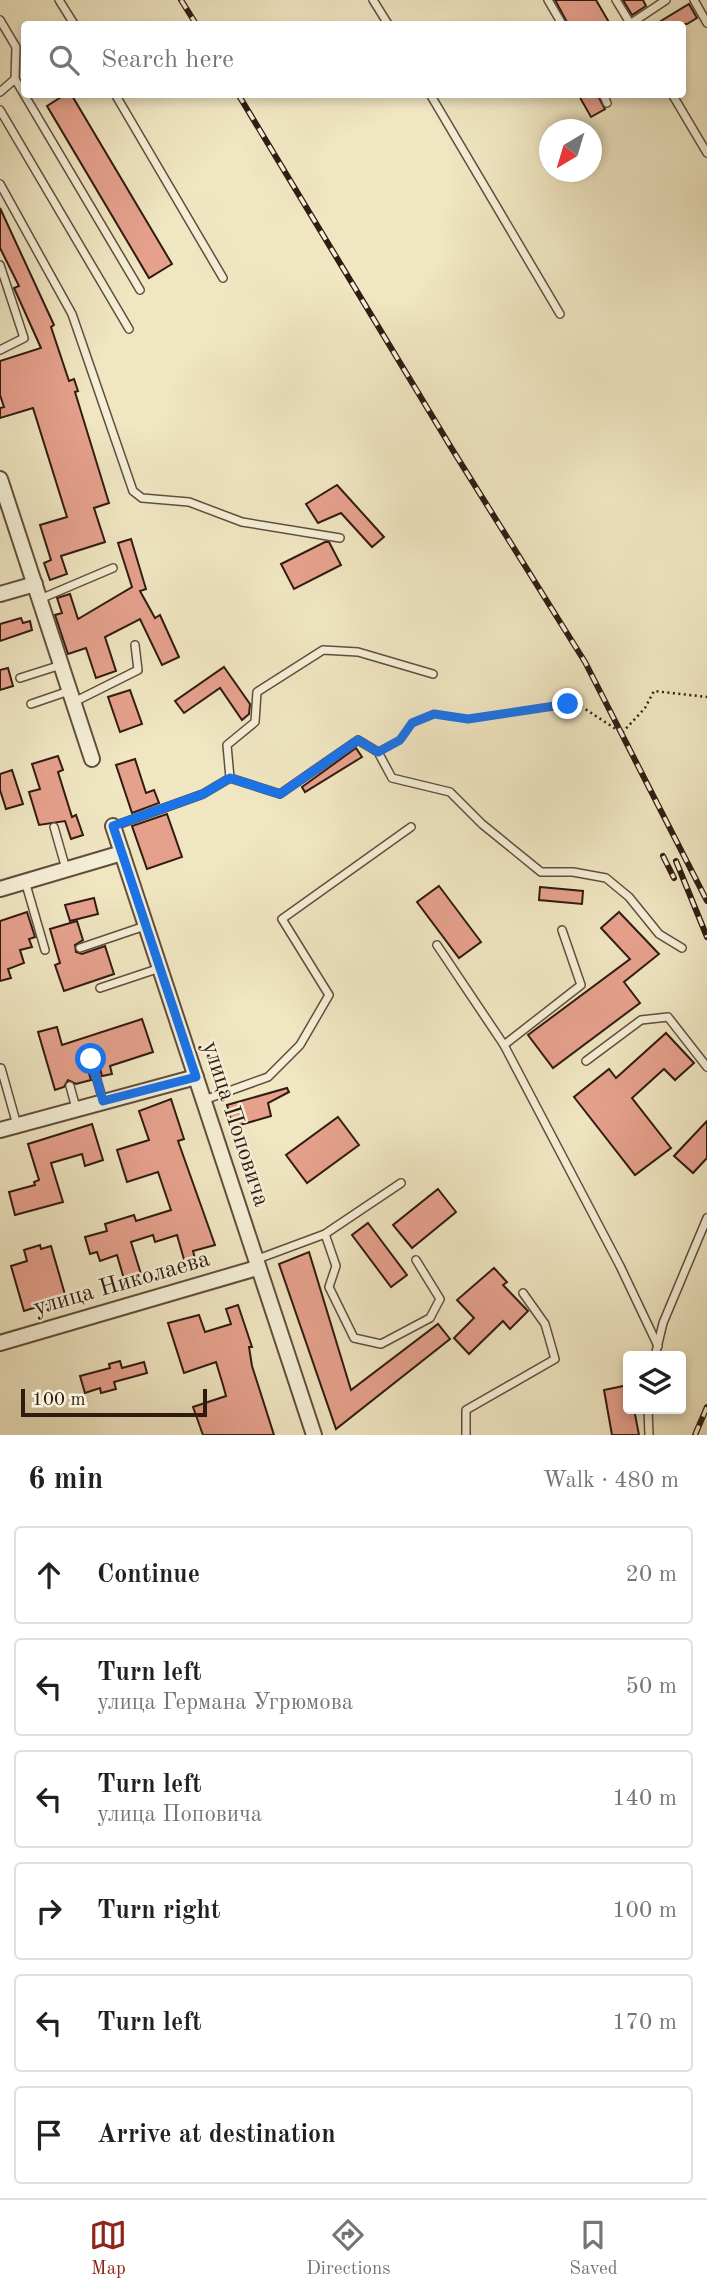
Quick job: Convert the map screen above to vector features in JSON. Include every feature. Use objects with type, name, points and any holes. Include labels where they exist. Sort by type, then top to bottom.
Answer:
[{"type":"street","points":[[0,479],[92,759]]},
{"type":"street","points":[[0,594],[35,584]]},
{"type":"street","name":"улица Поповича","points":[[113,826],[314,1435]]},
{"type":"street","points":[[0,889],[122,853]]},
{"type":"street","points":[[0,1130],[196,1077]]},
{"type":"street","name":"улица Николаева","points":[[0,1343],[256,1264]]},
{"type":"lane","points":[[60,0],[72,21]]},
{"type":"lane","points":[[373,0],[386,21]]},
{"type":"lane","points":[[548,0],[560,21]]},
{"type":"lane","points":[[616,0],[628,21]]},
{"type":"lane","points":[[634,21],[666,0]]},
{"type":"lane","points":[[694,0],[707,23]]},
{"type":"lane","points":[[0,20],[16,47],[15,79],[21,89]]},
{"type":"lane","points":[[0,92],[15,79]]},
{"type":"lane","points":[[26,98],[140,290]]},
{"type":"lane","points":[[117,98],[223,278]]},
{"type":"lane","points":[[432,98],[560,314]]},
{"type":"lane","points":[[605,98],[607,103]]},
{"type":"lane","points":[[674,98],[707,153]]},
{"type":"lane","points":[[0,110],[129,329]]},
{"type":"lane","points":[[0,184],[72,314],[133,491],[142,498],[189,502],[242,522],[340,538]]},
{"type":"lane","points":[[0,265],[24,338],[0,350]]},
{"type":"lane","points":[[40,599],[113,568]]},
{"type":"lane","points":[[31,704],[71,697],[138,670],[135,645]]},
{"type":"lane","points":[[230,778],[227,745],[255,722],[257,692],[323,650],[358,652],[433,674]]},
{"type":"lane","points":[[20,678],[61,665]]},
{"type":"lane","points":[[113,826],[203,794],[230,778],[280,794],[358,740],[378,752],[392,778],[450,792],[482,824],[541,872],[573,872],[606,878],[629,897],[659,934],[682,948]]},
{"type":"lane","points":[[54,827],[66,869]]},
{"type":"lane","points":[[204,1100],[268,1077],[300,1045],[330,995],[282,919],[411,827]]},
{"type":"lane","points":[[25,881],[45,950]]},
{"type":"lane","points":[[80,948],[146,926]]},
{"type":"lane","points":[[504,1045],[581,985],[562,930]]},
{"type":"lane","points":[[437,945],[504,1045],[620,1266],[657,1346]]},
{"type":"lane","points":[[100,988],[160,968]]},
{"type":"lane","points":[[586,1061],[641,1020],[668,1017],[707,1067]]},
{"type":"lane","points":[[91,1059],[103,1101]]},
{"type":"lane","points":[[1,1068],[18,1125]]},
{"type":"lane","points":[[70,1086],[76,1108]]},
{"type":"lane","points":[[256,1264],[325,1234],[401,1182]]},
{"type":"lane","points":[[656,1351],[663,1323],[707,1217]]},
{"type":"lane","points":[[325,1234],[336,1266],[329,1287],[354,1338],[381,1344],[430,1318],[440,1299],[416,1260]]},
{"type":"lane","points":[[466,1435],[466,1410],[555,1359],[545,1324],[523,1293]]},
{"type":"lane","points":[[648,1414],[649,1435]]},
{"type":"path","points":[[378,752],[400,740],[412,723],[434,714],[468,719],[576,703],[622,733],[645,708],[654,691],[707,697]]},
{"type":"building","points":[[555,0],[596,0],[608,21],[566,21]]},
{"type":"building","points":[[623,0],[643,0],[646,6],[632,15]]},
{"type":"building","points":[[689,4],[697,18],[687,24],[686,21],[661,21]]},
{"type":"building","points":[[60,98],[73,98],[172,264],[149,278],[47,106]]},
{"type":"building","points":[[580,98],[599,98],[605,109],[591,117]]},
{"type":"building","points":[[0,208],[54,325],[51,327],[69,381],[74,379],[78,391],[75,392],[109,503],[94,508],[105,542],[61,556],[67,574],[50,580],[44,563],[51,560],[40,525],[67,517],[33,408],[0,418],[0,408],[4,407],[0,395],[0,361],[41,348],[14,288],[19,286],[0,248]]},
{"type":"building","points":[[337,485],[384,537],[372,547],[341,513],[318,523],[306,504]]},
{"type":"building","points":[[131,539],[146,589],[140,591],[155,618],[160,615],[179,657],[162,665],[140,619],[105,637],[116,671],[96,678],[86,648],[68,654],[55,615],[62,613],[57,598],[70,594],[78,619],[132,587],[118,543]]},
{"type":"building","points":[[329,542],[341,565],[294,589],[281,564]]},
{"type":"building","points":[[21,618],[23,623],[30,621],[32,630],[0,641],[0,624]]},
{"type":"building","points":[[224,667],[250,704],[249,714],[242,720],[220,688],[184,713],[175,701]]},
{"type":"building","points":[[8,668],[13,686],[0,690],[0,670]]},
{"type":"building","points":[[130,690],[142,724],[120,732],[108,697]]},
{"type":"building","points":[[356,748],[362,757],[305,792],[302,787]]},
{"type":"building","points":[[58,756],[63,770],[58,772],[72,817],[76,815],[83,835],[71,839],[65,821],[39,825],[29,792],[40,789],[32,764]]},
{"type":"building","points":[[135,759],[146,793],[154,790],[159,803],[132,813],[116,765]]},
{"type":"building","points":[[12,770],[23,804],[6,809],[0,790],[0,774]]},
{"type":"building","points":[[167,814],[182,857],[147,869],[132,826]]},
{"type":"building","points":[[439,886],[481,942],[459,958],[417,902]]},
{"type":"building","points":[[540,887],[583,891],[582,904],[539,900]]},
{"type":"building","points":[[94,898],[98,914],[70,921],[65,905]]},
{"type":"building","points":[[27,912],[35,937],[29,939],[32,947],[20,950],[24,963],[8,969],[11,978],[0,981],[0,921]]},
{"type":"building","points":[[619,912],[659,954],[624,982],[640,1003],[553,1068],[528,1035],[630,959],[601,928]]},
{"type":"building","points":[[77,921],[83,940],[75,945],[76,952],[82,954],[105,946],[114,974],[64,991],[55,965],[60,963],[50,929]]},
{"type":"building","points":[[142,1019],[153,1052],[110,1066],[112,1074],[102,1076],[97,1057],[89,1053],[85,1060],[91,1080],[76,1084],[68,1080],[64,1087],[55,1090],[38,1032],[57,1027],[62,1045]]},
{"type":"building","points":[[666,1033],[694,1063],[675,1080],[664,1069],[632,1098],[671,1148],[635,1175],[574,1097],[609,1069],[616,1078]]},
{"type":"building","points":[[287,1088],[289,1092],[268,1103],[271,1116],[233,1127],[227,1105]]},
{"type":"building","points":[[171,1099],[184,1139],[178,1141],[215,1245],[193,1251],[195,1259],[185,1263],[177,1235],[155,1242],[153,1235],[131,1242],[141,1274],[124,1279],[117,1255],[100,1261],[97,1252],[90,1254],[85,1237],[107,1231],[105,1224],[134,1215],[136,1221],[171,1210],[158,1172],[127,1182],[117,1150],[149,1140],[139,1111]]},
{"type":"building","points":[[338,1117],[359,1145],[307,1183],[286,1155]]},
{"type":"building","points":[[707,1121],[707,1158],[693,1173],[674,1156]]},
{"type":"building","points":[[92,1124],[103,1160],[85,1166],[82,1154],[51,1163],[63,1202],[15,1215],[9,1192],[35,1185],[34,1182],[39,1180],[28,1144]]},
{"type":"building","points":[[438,1189],[456,1212],[412,1248],[393,1225]]},
{"type":"building","points":[[368,1223],[407,1275],[391,1287],[352,1235]]},
{"type":"building","points":[[40,1245],[41,1249],[51,1246],[66,1298],[24,1311],[11,1266],[27,1261],[24,1250]]},
{"type":"building","points":[[309,1252],[351,1390],[438,1324],[450,1339],[336,1429],[279,1264]]},
{"type":"building","points":[[494,1268],[507,1282],[503,1285],[528,1311],[510,1329],[503,1321],[469,1354],[454,1338],[474,1318],[457,1300]]},
{"type":"building","points":[[238,1305],[252,1347],[249,1347],[252,1366],[274,1435],[203,1435],[193,1407],[226,1396],[216,1362],[184,1373],[168,1323],[199,1315],[205,1332],[231,1324],[226,1309]]},
{"type":"building","points":[[120,1361],[122,1368],[144,1362],[147,1373],[114,1382],[116,1389],[101,1393],[100,1388],[85,1393],[80,1376],[110,1368],[109,1364]]},
{"type":"building","points":[[623,1386],[623,1414],[635,1414],[639,1435],[612,1435],[604,1390]]},
{"type":"railway","points":[[181,0],[194,21]]},
{"type":"railway","points":[[240,98],[452,449],[585,662],[707,901]]},
{"type":"railway","points":[[663,856],[674,878]]},
{"type":"railway","points":[[676,861],[707,937]]},
{"type":"railway","points":[[695,1435],[707,1407]]},
{"type":"route","points":[[91,1059],[103,1101],[196,1077],[113,826],[203,794],[230,778],[280,794],[292,783],[358,740],[378,752],[400,740],[412,723],[434,714],[468,719],[568,704]]}]
